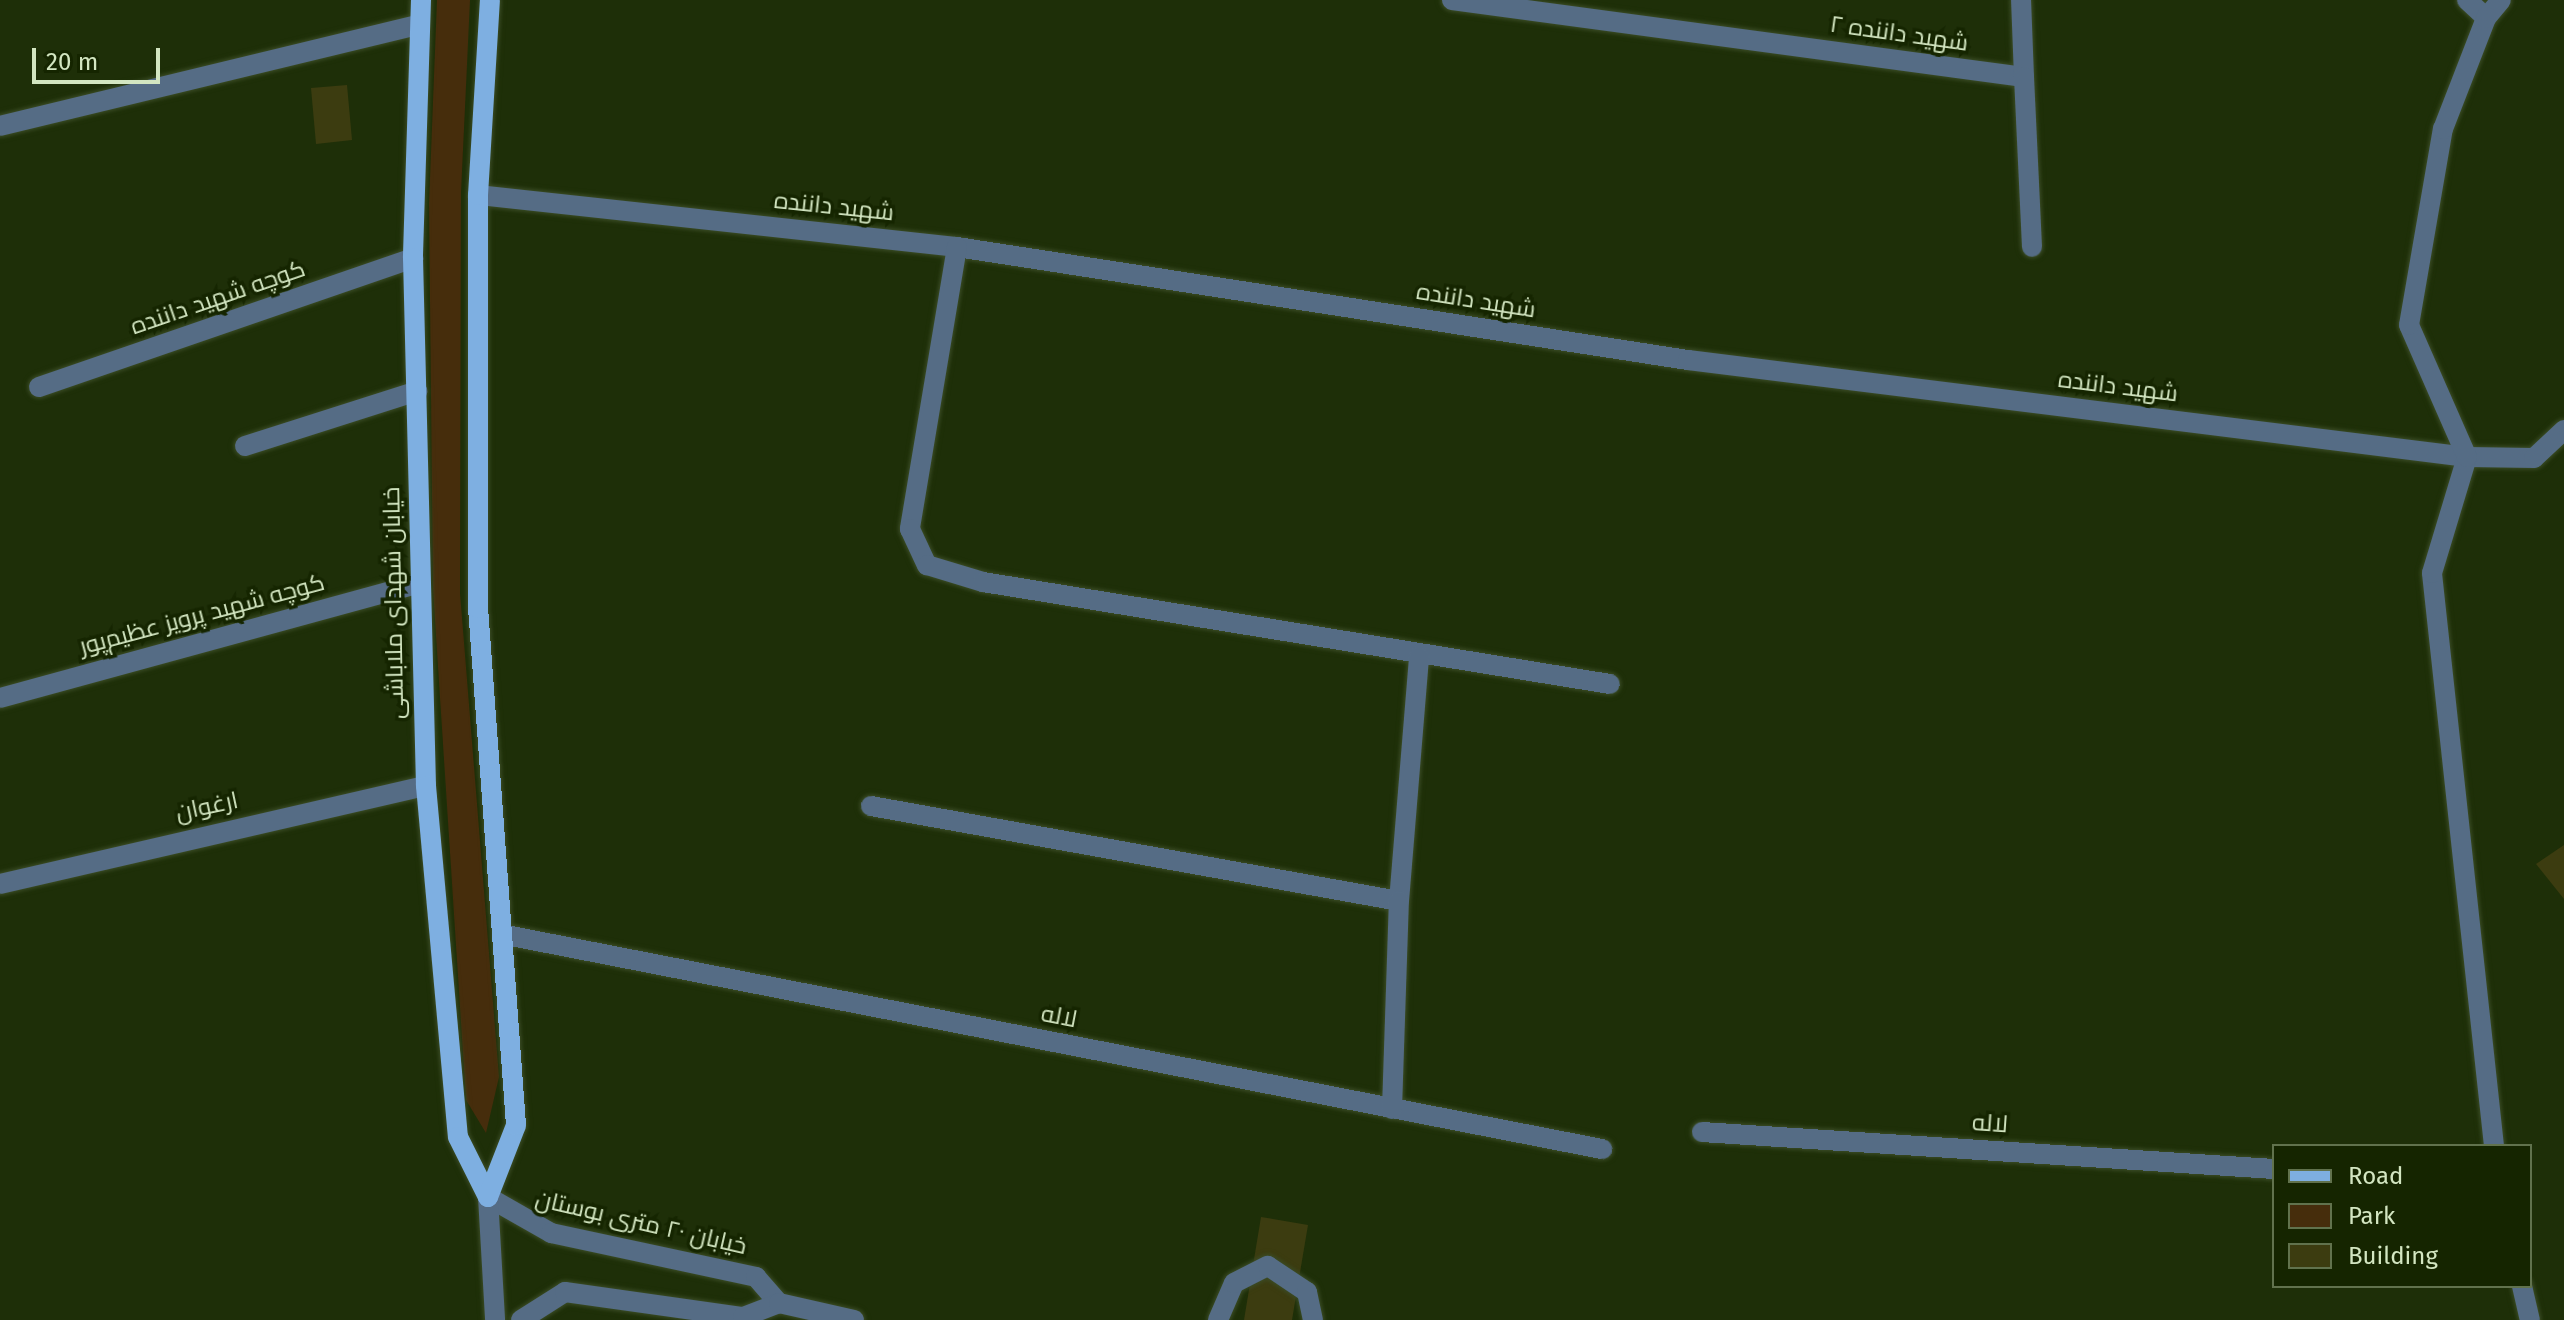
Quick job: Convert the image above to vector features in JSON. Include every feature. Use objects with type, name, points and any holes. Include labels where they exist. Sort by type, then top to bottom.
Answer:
[{"type":"main road","name":"خیابان شهدای ملاباشی","points":[[421,0],[413,258],[417,584],[426,786],[458,1137],[488,1197]]},
{"type":"main road","name":"خیابان شهدای ملاباشی","points":[[488,1197],[516,1125],[506,935],[478,608],[478,195],[490,0]]},
{"type":"street","name":"شهید داننده ۲","points":[[1452,0],[2024,77]]},
{"type":"street","points":[[2021,0],[2032,247]]},
{"type":"street","points":[[2467,0],[2486,18]]},
{"type":"street","points":[[2494,1144],[2432,573],[2467,457],[2409,325],[2443,129],[2486,18],[2501,0]]},
{"type":"street","points":[[0,126],[419,25]]},
{"type":"street","name":"شهید داننده","points":[[478,195],[957,247],[1688,360],[2467,457],[2534,458],[2564,430]]},
{"type":"street","points":[[957,247],[910,529],[927,565],[983,582],[1419,657],[1610,684]]},
{"type":"street","name":"کوچه شهید داننده","points":[[39,387],[413,258]]},
{"type":"street","points":[[245,446],[417,391]]},
{"type":"street","name":"کوچه شهید پرویز عظیم‌پور","points":[[0,698],[417,584]]},
{"type":"street","points":[[1392,1109],[1399,901],[1419,657]]},
{"type":"street","name":"ارغوان","points":[[0,884],[426,786]]},
{"type":"street","points":[[871,806],[1399,901]]},
{"type":"street","name":"لاله","points":[[506,935],[1602,1149]]},
{"type":"street","name":"لاله","points":[[1702,1132],[2272,1169]]},
{"type":"street","name":"خیابان ۲۰ متری بوستان","points":[[488,1197],[551,1233],[756,1277],[779,1303]]},
{"type":"street","name":"خیابان شهدای ملاباشی","points":[[488,1197],[495,1320]]},
{"type":"street","points":[[1218,1320],[1234,1283],[1268,1266],[1307,1292],[1313,1320]]},
{"type":"street","points":[[2522,1288],[2530,1320]]},
{"type":"street","points":[[521,1320],[565,1292],[743,1317],[779,1303],[854,1320]]},
{"type":"green space","points":[[437,0],[470,0],[461,193],[460,593],[499,1077],[486,1133],[466,1100],[433,589],[429,203]]},
{"type":"building","points":[[347,85],[352,140],[316,144],[311,88]]},
{"type":"building","points":[[2564,845],[2564,899],[2536,864]]},
{"type":"building","points":[[1261,1217],[1308,1225],[1292,1320],[1244,1320]]}]
